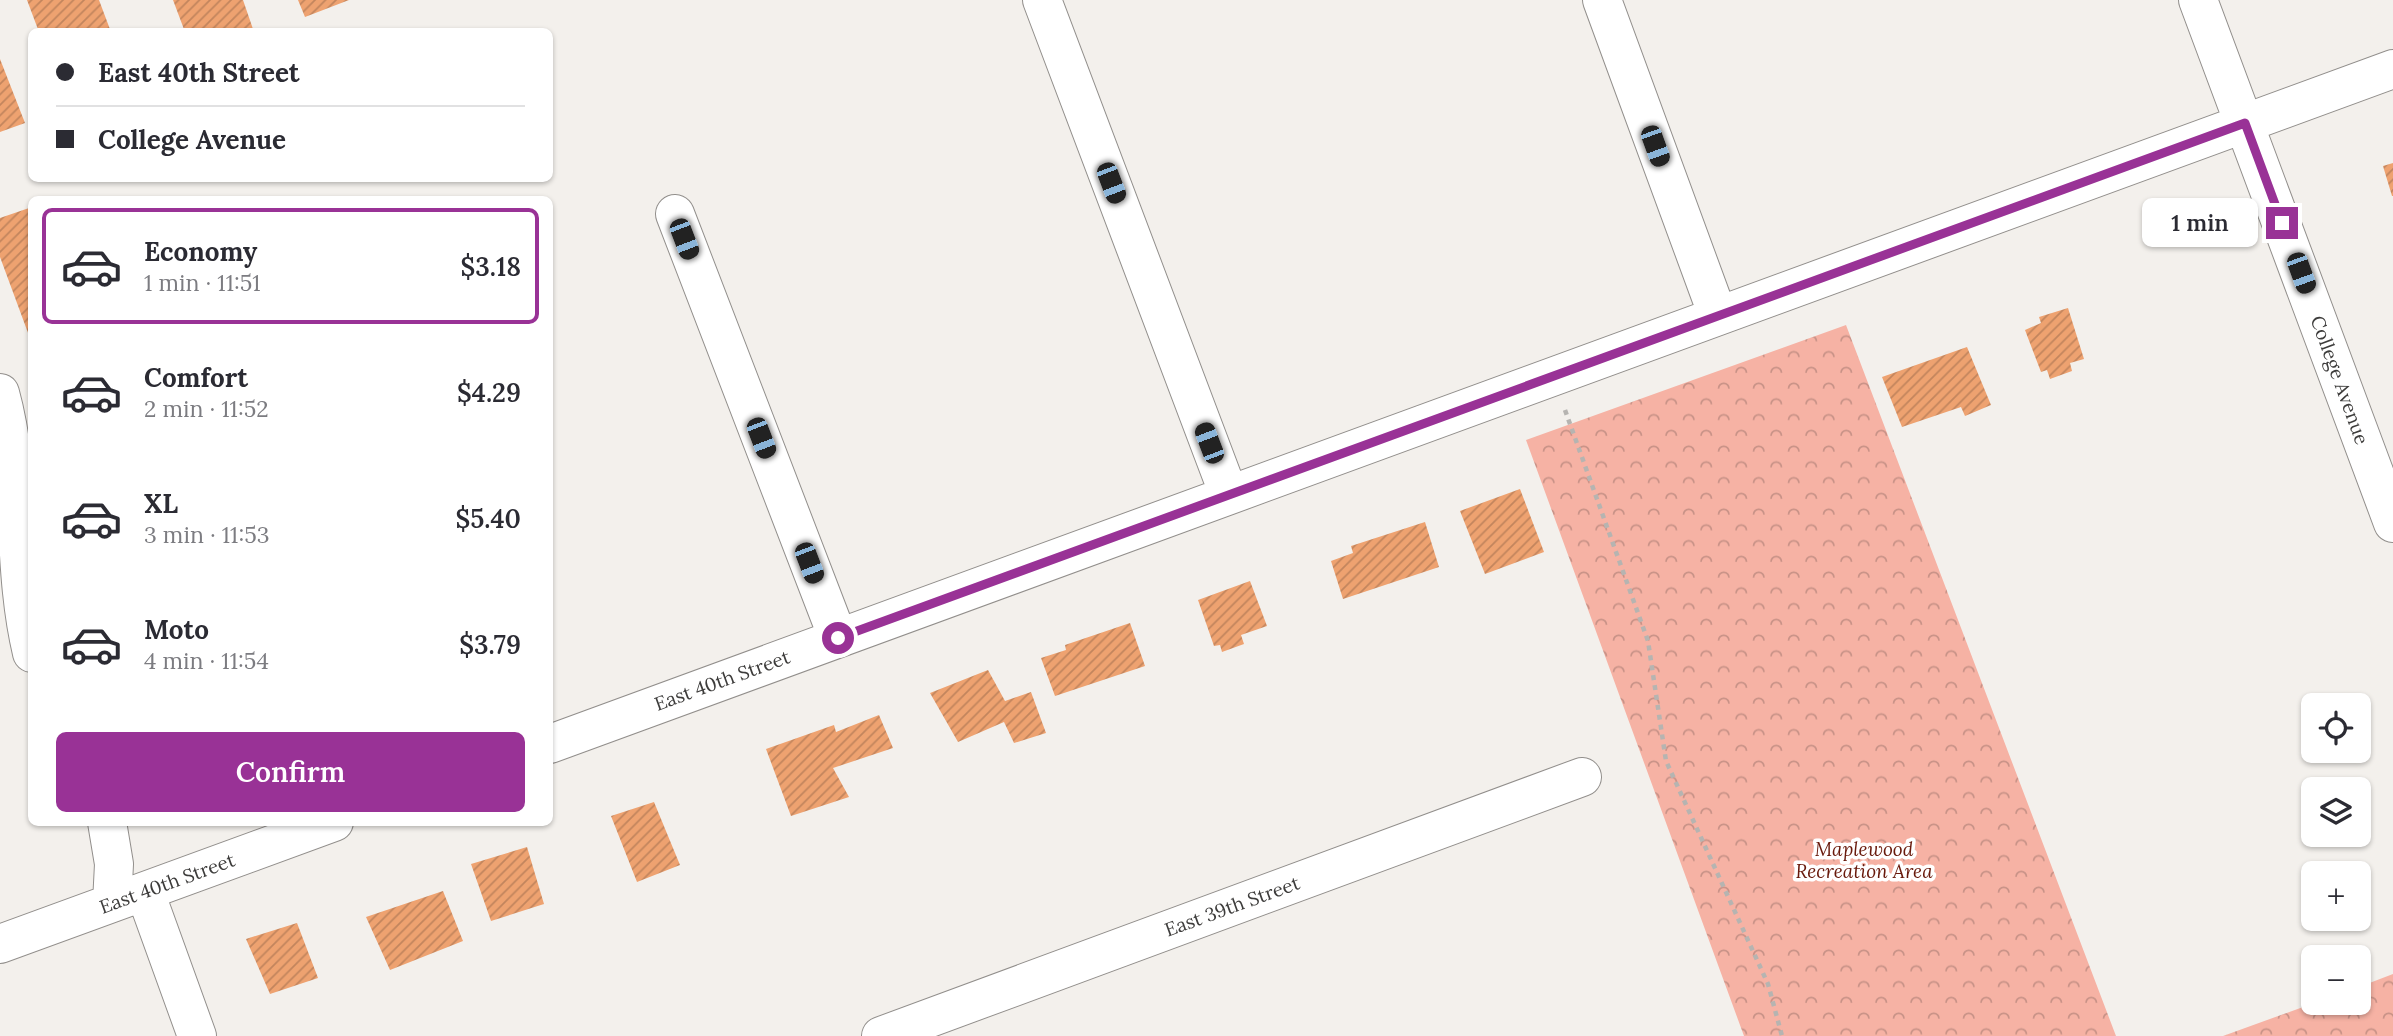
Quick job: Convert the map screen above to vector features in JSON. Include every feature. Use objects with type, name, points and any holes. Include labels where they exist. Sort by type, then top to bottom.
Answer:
[{"type":"street","points":[[1042,0],[1229,495]]},
{"type":"street","points":[[1602,0],[1718,316]]},
{"type":"street","name":"College Avenue","points":[[2198,0],[2393,523]]},
{"type":"street","name":"East 40th Street","points":[[553,743],[2393,69]]},
{"type":"street","points":[[675,214],[838,638]]},
{"type":"street","points":[[0,393],[16,478],[18,572],[28,630]]},
{"type":"street","name":"East 39th Street","points":[[881,1036],[1582,777]]},
{"type":"street","points":[[108,826],[114,864],[197,1036]]},
{"type":"street","name":"East 40th Street","points":[[0,944],[323,826]]},
{"type":"path","points":[[1553,377],[1648,641],[1666,761],[1768,984],[1782,1036]]},
{"type":"green space","name":"Maplewood Recreation Area","points":[[1846,325],[2116,1036],[1744,1036],[1526,440]]},
{"type":"green space","points":[[2393,974],[2393,1036],[2223,1036],[2301,1008],[2301,1015],[2371,1015],[2371,982]]},
{"type":"building","points":[[27,0],[99,0],[110,28],[38,28]]},
{"type":"building","points":[[173,0],[243,0],[253,28],[184,28]]},
{"type":"building","points":[[298,0],[349,0],[305,17]]},
{"type":"building","points":[[0,59],[25,123],[0,132]]},
{"type":"building","points":[[2393,163],[2393,196],[2392,196],[2383,166]]},
{"type":"building","points":[[28,208],[28,333],[0,257],[0,218]]},
{"type":"building","points":[[2068,308],[2084,359],[2070,363],[2072,371],[2050,379],[2047,370],[2041,372],[2025,330],[2041,323],[2039,317]]},
{"type":"building","points":[[1967,347],[1991,405],[1965,416],[1961,407],[1902,427],[1882,377]]},
{"type":"building","points":[[1520,489],[1544,552],[1485,574],[1460,511]]},
{"type":"building","points":[[1425,522],[1439,567],[1343,599],[1331,561],[1353,553],[1351,546]]},
{"type":"building","points":[[1250,581],[1267,626],[1241,635],[1244,644],[1222,652],[1220,645],[1214,646],[1198,600]]},
{"type":"building","points":[[1130,623],[1145,666],[1055,696],[1041,658],[1066,650],[1065,645]]},
{"type":"building","points":[[988,670],[1005,701],[1031,692],[1046,733],[1014,743],[1004,722],[958,742],[930,693]]},
{"type":"building","points":[[879,715],[893,748],[833,768],[849,797],[791,816],[766,749],[834,725],[836,732]]},
{"type":"building","points":[[654,802],[680,865],[637,882],[611,816]]},
{"type":"building","points":[[527,847],[544,904],[491,921],[471,864]]},
{"type":"building","points":[[443,891],[463,941],[390,970],[366,917]]},
{"type":"building","points":[[297,923],[318,978],[270,994],[246,939]]},
{"type":"route","points":[[838,638],[2245,123],[2282,223]]}]
